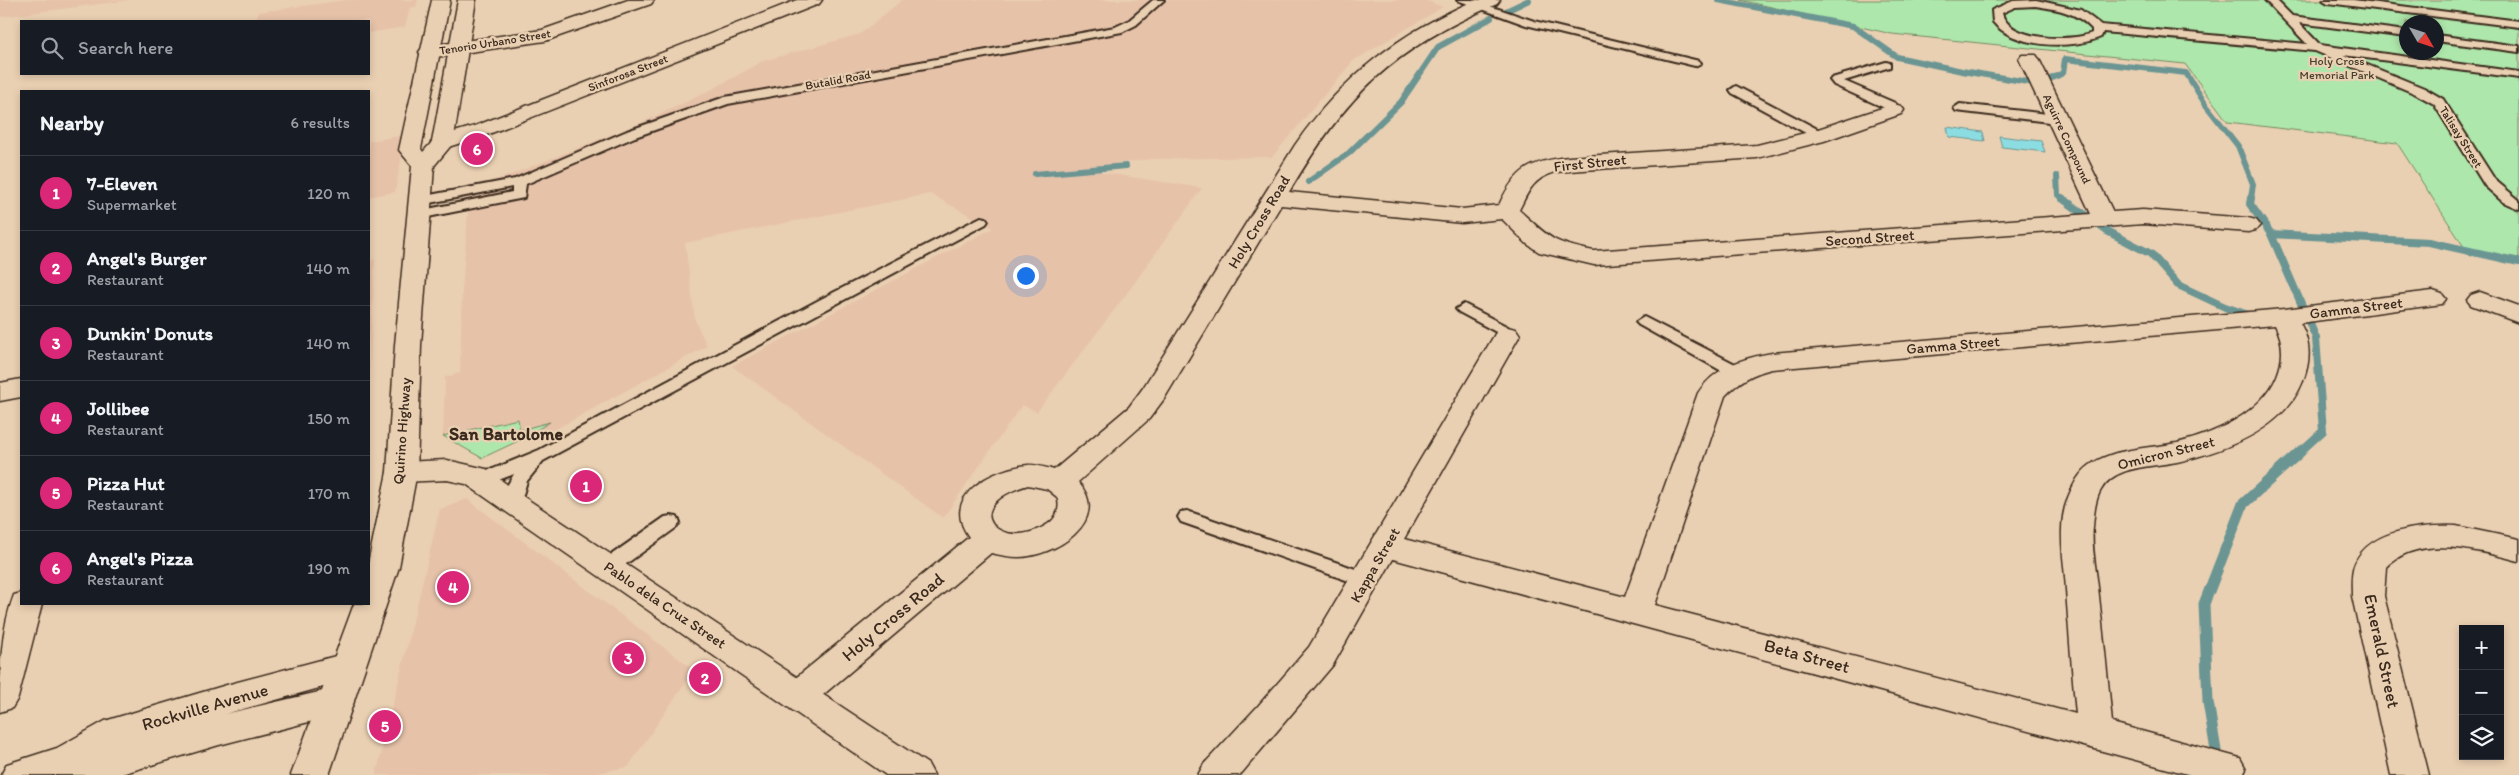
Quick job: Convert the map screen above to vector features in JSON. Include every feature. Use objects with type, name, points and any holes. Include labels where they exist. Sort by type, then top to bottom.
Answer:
[{"type":"street","points":[[442,0],[429,52],[410,150],[423,165],[442,143],[467,0]]},
{"type":"street","name":"Tenorio Urbano Street","points":[[429,52],[545,35],[645,0]]},
{"type":"street","name":"Sinforosa Street","points":[[442,143],[482,130],[812,0]]},
{"type":"street","name":"Holy Cross Road","points":[[1059,482],[1139,413],[1154,393],[1330,109],[1391,52],[1476,2]]},
{"type":"street","points":[[434,30],[463,26]]},
{"type":"street","name":"Aguirre Compound","points":[[2029,59],[2105,220]]},
{"type":"street","name":"First Street","points":[[1507,211],[1517,185],[1527,176],[1541,168],[1597,161],[1738,154],[1774,148],[1894,110]]},
{"type":"street","name":"Quirino Highway","points":[[370,603],[383,567],[402,472],[418,208],[423,165]]},
{"type":"street","points":[[1274,197],[1462,216],[1507,211]]},
{"type":"street","name":"Second Street","points":[[1507,211],[1524,225],[1535,239],[1552,248],[1594,258],[2143,217],[2248,225]]},
{"type":"street","name":"Gamma Street","points":[[1636,611],[1712,393],[1735,372],[1752,364],[1772,360],[2284,317],[2433,299]]},
{"type":"street","points":[[2480,300],[2519,315]]},
{"type":"street","name":"Omicron Street","points":[[2095,732],[2077,529],[2080,506],[2087,486],[2102,471],[2133,460],[2177,452],[2221,440],[2253,422],[2280,398],[2294,371],[2296,343],[2284,317]]},
{"type":"street","name":"Kappa Street","points":[[1217,775],[1271,716],[1321,656],[1507,335]]},
{"type":"street","points":[[0,392],[20,388]]},
{"type":"street","name":"Pablo dela Cruz Street","points":[[402,472],[447,470],[474,476],[513,504],[800,694],[911,774]]},
{"type":"street","points":[[1019,476],[1045,476],[1059,482],[1069,490],[1074,501],[1073,513],[1066,525],[1054,536],[1038,543],[1020,546],[1002,545],[987,539],[977,529],[972,518],[974,505],[982,494],[994,484],[1019,476]]},
{"type":"street","name":"Emerald Street","points":[[2410,775],[2368,596],[2369,568],[2380,552],[2405,541],[2438,536],[2472,539],[2519,550]]},
{"type":"street","name":"Holy Cross Road","points":[[800,694],[987,539]]},
{"type":"street","name":"Beta Street","points":[[1386,546],[2227,768]]},
{"type":"street","points":[[0,698],[26,605]]},
{"type":"street","name":"Quirino Highway","points":[[310,775],[369,605]]},
{"type":"street","name":"Rockville Avenue","points":[[20,775],[68,760],[118,732],[230,698],[347,667]]},
{"type":"street","name":"Rockville Avenue","points":[[68,760],[96,766],[219,730],[336,702]]},
{"type":"lane","name":"Butalid Road","points":[[418,208],[519,189],[631,134],[704,107],[812,84],[1118,30],[1132,23],[1159,0]]},
{"type":"lane","name":"Talisay Street","points":[[2270,0],[2291,19],[2317,48],[2420,90],[2439,102],[2490,183],[2508,199],[2519,205]]},
{"type":"lane","points":[[2328,0],[2519,24]]},
{"type":"lane","points":[[1476,2],[1530,24],[1695,63]]},
{"type":"lane","points":[[2098,28],[2097,35],[2086,41],[2054,42],[2029,37],[2009,30],[1995,16],[1999,8],[2013,4],[2046,4],[2080,14],[2098,28],[2317,48],[2519,75]]},
{"type":"lane","points":[[2291,19],[2399,33]]},
{"type":"lane","points":[[2444,39],[2519,49]]},
{"type":"lane","points":[[1886,65],[1836,80],[1838,83],[1891,106],[1894,110]]},
{"type":"lane","points":[[1736,90],[1820,135]]},
{"type":"lane","points":[[1960,108],[2058,119]]},
{"type":"lane","points":[[474,476],[495,475],[545,454],[824,303],[981,221]]},
{"type":"lane","points":[[1464,309],[1503,330],[1507,335]]},
{"type":"lane","points":[[1644,322],[1735,372]]},
{"type":"lane","points":[[513,504],[513,489],[527,469],[545,454]]},
{"type":"lane","points":[[1187,517],[1366,580]]},
{"type":"lane","points":[[608,567],[671,522]]},
{"type":"shaded area","points":[[0,0],[130,0],[0,17]]},
{"type":"shaded area","points":[[346,0],[418,0],[416,7],[410,8],[405,27],[370,33],[370,20],[255,20],[259,12]]},
{"type":"shaded area","points":[[902,0],[1425,0],[1443,7],[1353,61],[1272,157],[1152,159],[1118,163],[1099,172],[1202,188],[1130,289],[1037,412],[1022,405],[943,518],[732,366],[993,228],[930,194],[685,243],[695,320],[707,346],[536,440],[518,441],[482,458],[443,436],[445,377],[460,373],[462,289],[470,187],[505,177],[643,122],[707,92],[763,61],[860,34]]},
{"type":"shaded area","points":[[406,135],[395,192],[370,197],[370,141]]},
{"type":"shaded area","points":[[375,259],[370,356],[370,261]]},
{"type":"shaded area","points":[[467,499],[694,670],[628,767],[587,775],[376,775],[440,509]]},
{"type":"green space","name":"Holy Cross Memorial Park","points":[[1740,0],[2519,0],[2519,258],[2466,250],[2397,143],[2228,122],[2185,64],[1892,34]]},
{"type":"green space","points":[[518,419],[520,430],[550,422],[518,441],[482,458],[443,436]]},
{"type":"water","points":[[1947,127],[1983,132],[1985,141],[1949,137]]},
{"type":"water","points":[[1999,136],[2041,141],[2045,152],[2002,147]]},
{"type":"waterway","points":[[1504,12],[1529,0]]},
{"type":"waterway","points":[[1718,0],[1853,26],[1897,57],[1962,71],[2040,84],[2063,73],[2065,59],[2186,73],[2206,105],[2238,146],[2253,184],[2251,199]]},
{"type":"waterway","points":[[1308,182],[1349,153],[1401,102],[1438,47],[1491,18]]},
{"type":"waterway","points":[[1035,174],[1126,166]]},
{"type":"waterway","points":[[2057,176],[2058,195],[2063,199]]},
{"type":"waterway","points":[[2062,198],[2107,231],[2151,254],[2178,285],[2225,307],[2251,316]]},
{"type":"waterway","points":[[2251,198],[2250,204],[2271,234]]},
{"type":"waterway","points":[[2271,234],[2429,242],[2519,262]]},
{"type":"waterway","points":[[2271,234],[2316,338],[2323,431],[2300,452]]},
{"type":"waterway","points":[[2220,775],[2208,702],[2204,604],[2243,504],[2301,451]]},
{"type":"place","name":"Angel's Pizza","points":[[477,149]]},
{"type":"place","name":"7-Eleven","points":[[586,486]]},
{"type":"place","name":"Jollibee","points":[[453,587]]},
{"type":"place","name":"Dunkin' Donuts","points":[[628,658]]},
{"type":"place","name":"Angel's Burger","points":[[705,678]]},
{"type":"place","name":"Pizza Hut","points":[[385,726]]},
{"type":"district","name":"San Bartolome","points":[[506,434]]}]
